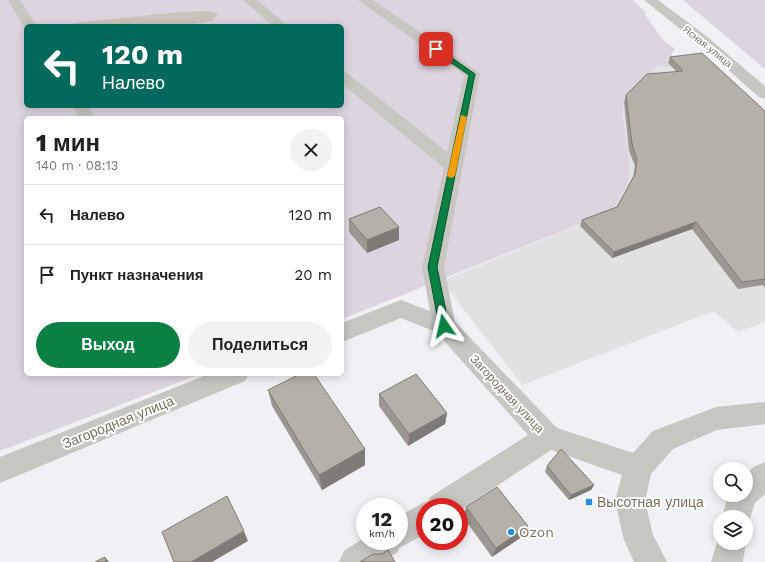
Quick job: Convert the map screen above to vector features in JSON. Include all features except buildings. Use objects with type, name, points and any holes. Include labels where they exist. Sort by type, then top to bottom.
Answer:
[{"type":"street","points":[[14,0],[29,24]]},
{"type":"street","points":[[249,0],[279,24]]},
{"type":"street","points":[[364,0],[472,74],[433,267],[444,326]]},
{"type":"street","name":"Ясная улица","points":[[650,0],[700,38],[765,94]]},
{"type":"street","points":[[344,78],[453,166]]},
{"type":"street","name":"Загородная улица","points":[[344,331],[401,309],[444,326],[548,437],[638,468]]},
{"type":"street","name":"Загородная улица","points":[[0,470],[231,376]]},
{"type":"street","points":[[651,562],[639,540],[630,501],[638,468],[663,440],[716,419],[765,413]]},
{"type":"street","points":[[454,498],[548,437]]},
{"type":"street","points":[[753,486],[765,475]]},
{"type":"street","points":[[354,562],[373,550]]},
{"type":"street","points":[[727,562],[730,550]]},
{"type":"shaded area","points":[[0,0],[633,0],[646,13],[644,13],[663,40],[675,49],[671,55],[674,59],[665,60],[671,67],[657,66],[625,97],[622,113],[629,163],[629,179],[613,211],[344,318],[344,116],[24,116],[24,376],[195,376],[0,451]]},
{"type":"shaded area","points":[[683,0],[765,0],[765,69]]},
{"type":"shaded area","points":[[209,11],[218,14],[212,21],[192,24],[74,24],[74,23],[181,12]]},
{"type":"shaded area","points":[[674,59],[765,112],[765,322],[738,332],[714,311],[522,385],[442,281],[613,211],[619,198],[624,137],[622,113],[625,97],[657,66],[671,67],[664,60]]},
{"type":"slow traffic","points":[[451,176],[463,117]]},
{"type":"place","name":"Высотная улица","points":[[589,502]]},
{"type":"place","name":"Ozon","points":[[511,532]]},
{"type":"route","points":[[436,49],[472,74],[433,267],[444,326]]}]
